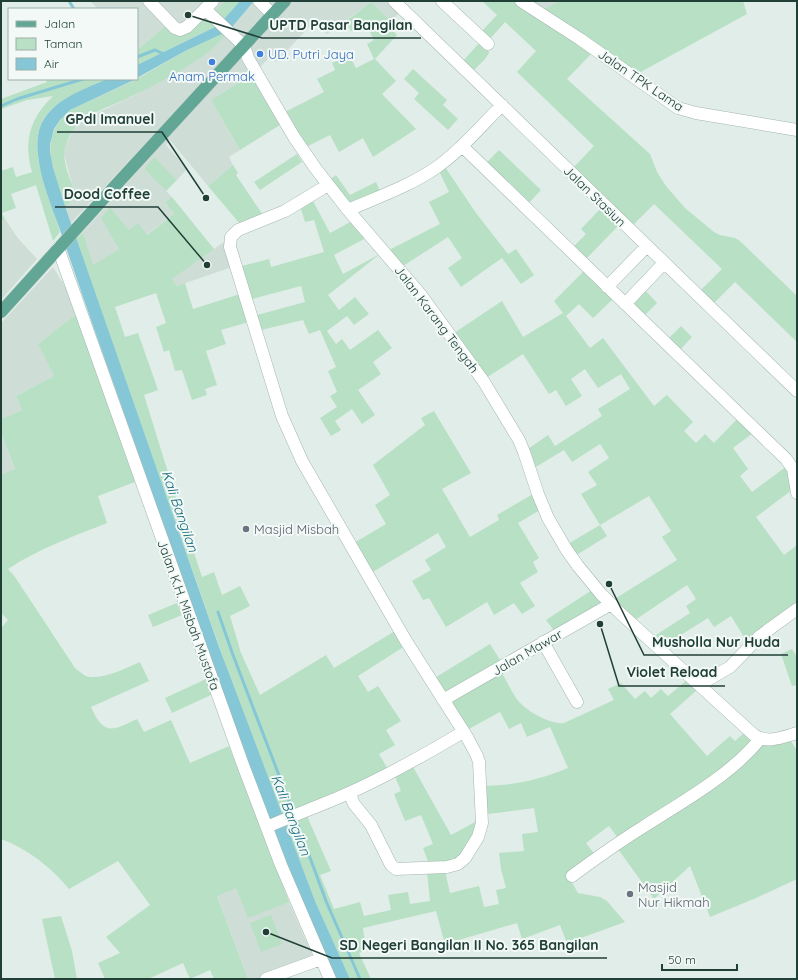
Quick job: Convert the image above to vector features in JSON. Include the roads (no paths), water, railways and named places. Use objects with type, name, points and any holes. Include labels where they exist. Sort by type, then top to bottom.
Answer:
[{"type":"main road","points":[[1,312],[285,1]]},
{"type":"street","points":[[149,1],[178,30],[182,30],[187,27],[209,5],[217,20],[244,46]]},
{"type":"street","points":[[259,1],[273,15]]},
{"type":"street","name":"Jalan Stasiun","points":[[394,1],[797,391]]},
{"type":"street","points":[[442,1],[488,44]]},
{"type":"street","name":"Jalan TPK Lama","points":[[521,1],[580,38],[678,108],[696,113],[797,130]]},
{"type":"street","name":"Jalan Karang Tengah","points":[[244,46],[248,58],[294,137],[328,186],[421,295],[484,382],[519,440],[542,505],[555,532],[578,566],[590,582],[611,604],[760,739]]},
{"type":"street","points":[[348,210],[430,172],[449,158],[502,106]]},
{"type":"street","points":[[462,146],[790,464],[795,476],[797,493]]},
{"type":"street","points":[[328,186],[285,211],[238,230],[231,237],[230,247],[282,416],[302,461],[403,636],[475,752],[479,762],[481,829],[475,844],[465,858],[458,864],[447,867],[400,870],[393,868],[371,825],[354,804],[349,793]]},
{"type":"street","name":"Jalan K.H. Misbah Mustofa","points":[[60,246],[200,647],[268,826],[330,979]]},
{"type":"street","points":[[607,287],[647,246]]},
{"type":"street","points":[[625,304],[664,263]]},
{"type":"street","name":"Jalan Mawar","points":[[443,700],[542,642],[611,604]]},
{"type":"street","points":[[699,685],[730,667],[760,636],[797,609]]},
{"type":"street","points":[[542,642],[576,702]]},
{"type":"street","points":[[268,826],[349,793],[400,768],[463,732]]},
{"type":"street","points":[[572,876],[700,790],[743,757],[760,739],[770,740],[797,732]]},
{"type":"street","points":[[266,979],[321,959]]},
{"type":"water","points":[[240,1],[254,1],[232,27],[224,33],[185,51],[138,77],[138,65],[215,27]]},
{"type":"water","points":[[105,80],[134,80],[70,110],[60,120],[54,129],[50,144],[53,168],[219,647],[315,901],[350,979],[335,979],[285,861],[191,603],[51,206],[38,158],[38,136],[41,124],[47,114],[55,106],[75,93]]},
{"type":"waterway","points":[[69,1],[73,8]]},
{"type":"waterway","points":[[138,57],[155,50],[166,55]]},
{"type":"waterway","points":[[1,106],[17,99],[80,80]]},
{"type":"waterway","name":"Kali Bangilan","points":[[218,612],[293,812]]},
{"type":"waterway","name":"Kali Bangilan","points":[[295,817],[326,901],[360,979]]},
{"type":"place","name":"UPTD Pasar Bangilan","points":[[188,15]]},
{"type":"place","name":"UD. Putri Jaya","points":[[260,54]]},
{"type":"place","name":"Anam Permak","points":[[212,62]]},
{"type":"place","name":"GPdI Imanuel","points":[[206,198]]},
{"type":"place","name":"Dood Coffee","points":[[207,265]]},
{"type":"place","name":"Masjid Misbah","points":[[246,529]]},
{"type":"place","name":"Musholla Nur Huda","points":[[609,584]]},
{"type":"place","name":"Violet Reload","points":[[600,624]]},
{"type":"place","name":"Masjid Nur Hikmah","points":[[630,894]]},
{"type":"place","name":"SD Negeri Bangilan II No. 365 Bangilan","points":[[266,932]]}]
